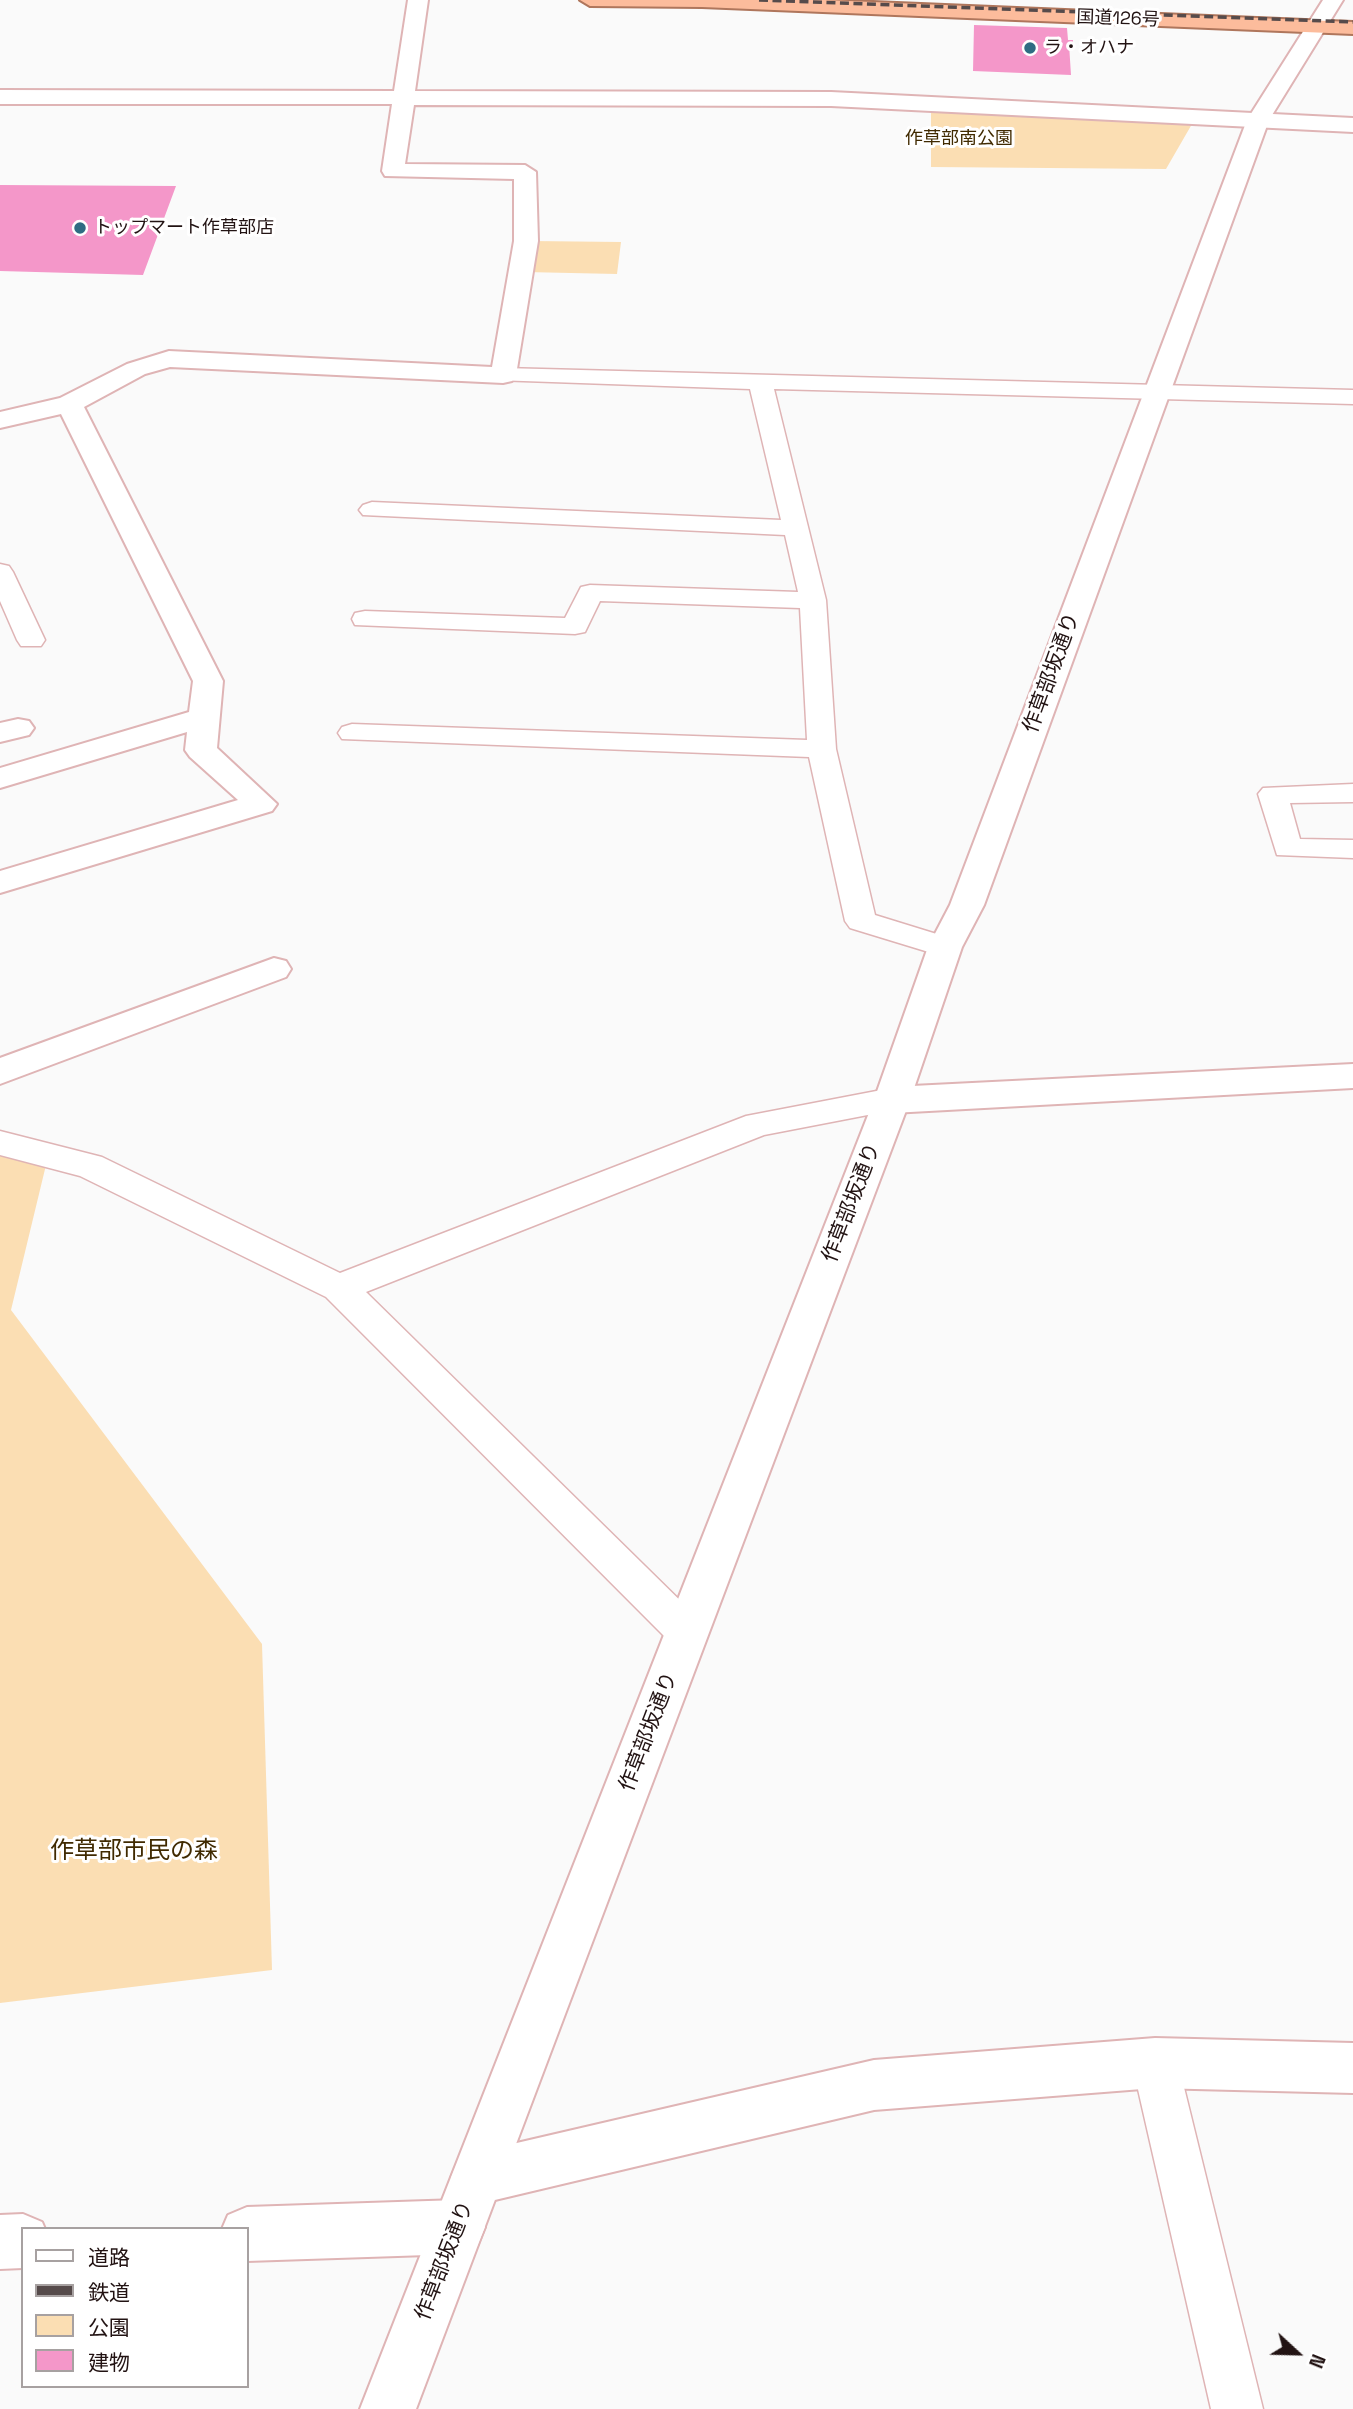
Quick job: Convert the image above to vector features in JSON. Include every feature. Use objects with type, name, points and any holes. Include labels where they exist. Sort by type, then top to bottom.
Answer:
[{"type":"highway","name":"国道126号","points":[[590,0],[1332,11]]},
{"type":"street","points":[[0,420],[69,404],[136,369],[169,359],[503,375],[526,241],[525,172],[393,171],[418,0]]},
{"type":"street","name":"作草部坂通り","points":[[388,2409],[892,1100],[945,947],[967,905],[1258,120],[1332,11]]},
{"type":"street","points":[[0,97],[831,99],[1353,125]]},
{"type":"street","points":[[0,882],[261,804],[201,750],[208,681],[69,404]]},
{"type":"street","points":[[0,778],[205,716]]},
{"type":"street","points":[[0,1072],[274,969]]},
{"type":"street","points":[[892,1100],[1353,1076]]},
{"type":"street","points":[[478,2178],[874,2085],[1155,2063],[1353,2067]]},
{"type":"street","points":[[248,2234],[458,2227]]},
{"type":"street","points":[[0,2242],[21,2241]]},
{"type":"lane","points":[[503,375],[1353,397]]},
{"type":"lane","points":[[761,383],[813,600],[822,749],[861,921],[945,947]]},
{"type":"lane","points":[[372,510],[796,528]]},
{"type":"lane","points":[[0,572],[31,640]]},
{"type":"lane","points":[[365,619],[575,626],[590,593],[813,600]]},
{"type":"lane","points":[[352,733],[822,749]]},
{"type":"lane","points":[[1353,793],[1273,794],[1288,848],[1353,849]]},
{"type":"lane","points":[[340,1287],[758,1124],[892,1100]]},
{"type":"lane","points":[[0,1143],[90,1166],[340,1287],[687,1633]]},
{"type":"lane","points":[[1155,2063],[1237,2409]]},
{"type":"green space","name":"作草部南公園","points":[[931,111],[1192,124],[1166,169],[931,167]]},
{"type":"green space","points":[[531,241],[621,242],[617,274],[525,272]]},
{"type":"green space","name":"作草部市民の森","points":[[0,1150],[46,1165],[11,1310],[262,1644],[272,1970],[0,2003]]},
{"type":"building","points":[[974,25],[1067,28],[1068,40],[1073,40],[1073,44],[1069,44],[1071,75],[973,71]]},
{"type":"building","name":"トップマート作草部店","points":[[0,185],[176,186],[143,275],[0,271]]},
{"type":"railway","points":[[759,0],[1353,22]]},
{"type":"place","name":"ラ・オハナ","points":[[1030,48]]},
{"type":"place","name":"トップマート作草部店","points":[[80,228]]}]
